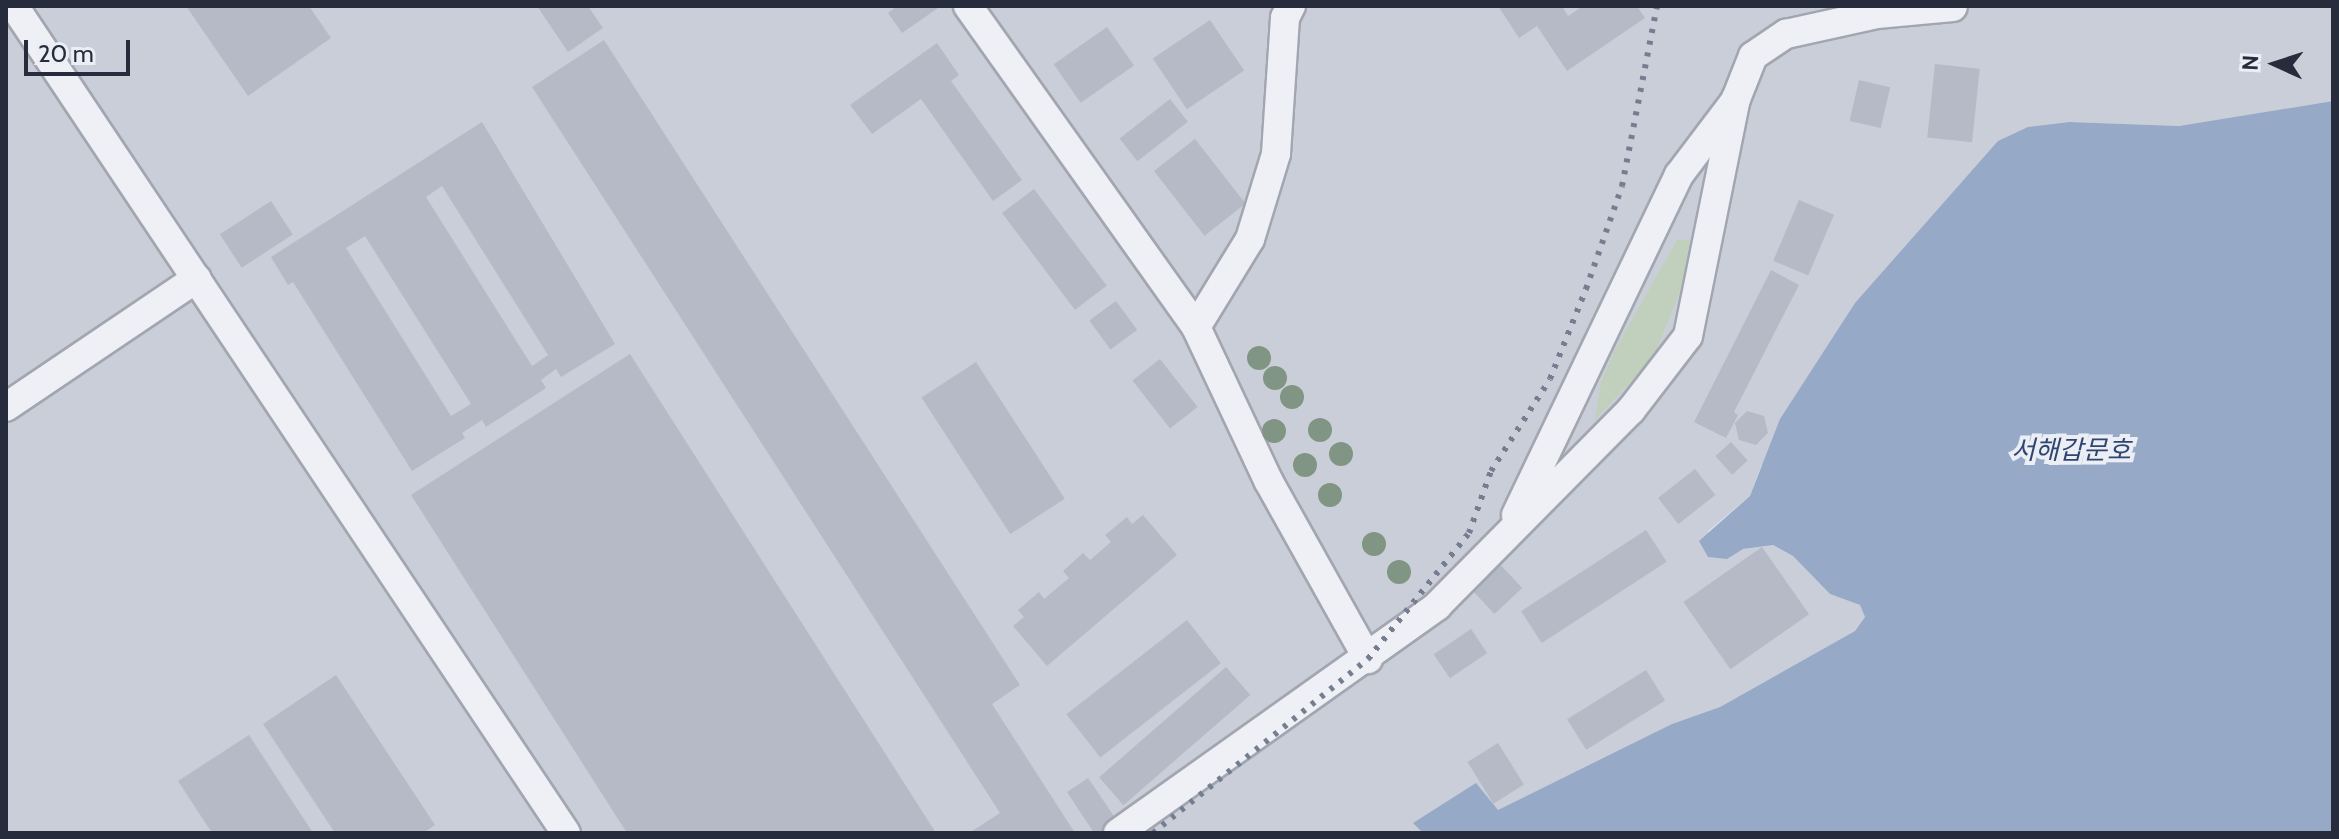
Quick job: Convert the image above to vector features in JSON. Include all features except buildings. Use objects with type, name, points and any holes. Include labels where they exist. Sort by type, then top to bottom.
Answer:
[{"type":"street","points":[[14,6],[566,833]]},
{"type":"street","points":[[968,6],[1196,327],[1269,482],[1368,659]]},
{"type":"street","points":[[1196,327],[1250,239],[1276,154],[1285,18],[1291,6]]},
{"type":"street","points":[[1118,833],[1368,659],[1437,606],[1631,410],[1688,336],[1736,99],[1753,56],[1786,34],[1877,14],[1953,7]]},
{"type":"street","points":[[1505,537],[1679,175],[1736,99]]},
{"type":"street","points":[[6,407],[197,278]]},
{"type":"shaded area","points":[[6,6],[2333,6],[2333,101],[2179,126],[2069,122],[2028,127],[1761,466],[1750,496],[1708,531],[1708,557],[1726,558],[1743,549],[1773,545],[1793,556],[1830,594],[1860,605],[1865,617],[1855,631],[1720,707],[1672,724],[1602,760],[1499,833],[6,833]]},
{"type":"green space","points":[[1677,240],[1690,240],[1696,252],[1653,358],[1595,420],[1601,382],[1615,350]]},
{"type":"water","name":"서해갑문호","points":[[2333,101],[2333,833],[1423,833],[1413,823],[1476,783],[1498,810],[1672,724],[1720,707],[1855,631],[1865,617],[1860,605],[1830,594],[1793,556],[1773,545],[1743,549],[1727,559],[1708,557],[1699,541],[1750,496],[1780,419],[1855,303],[1998,141],[2028,127],[2069,122],[2179,126]]},
{"type":"railway","points":[[1153,833],[1368,659],[1469,533],[1491,471],[1550,379],[1586,289],[1622,186],[1657,6]]}]
